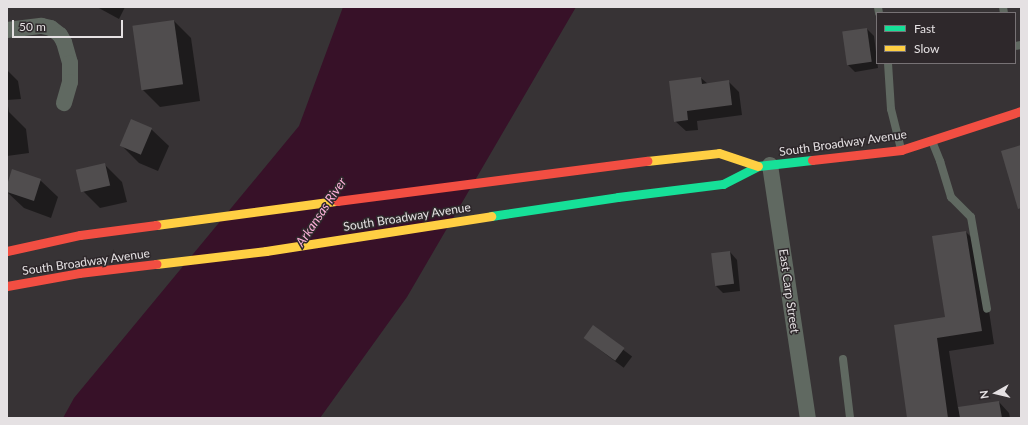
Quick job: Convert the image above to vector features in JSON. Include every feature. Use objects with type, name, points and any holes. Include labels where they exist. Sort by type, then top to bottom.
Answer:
[{"type":"main road","name":"South Broadway Avenue","points":[[7,286],[79,273],[266,251],[618,197],[723,184],[764,165],[902,150],[1021,111]]},
{"type":"main road","name":"South Broadway Avenue","points":[[7,251],[80,235],[600,166],[719,153],[764,165]]},
{"type":"street","points":[[7,30],[42,26],[51,28],[60,35],[64,42],[70,63],[70,82],[64,103]]},
{"type":"street","name":"East Carp Street","points":[[764,165],[808,418]]},
{"type":"lane","points":[[888,64],[891,109],[902,150]]},
{"type":"lane","points":[[931,140],[940,161],[951,197],[971,217],[987,309]]},
{"type":"lane","points":[[842,359],[850,418]]},
{"type":"water","name":"Arkansas River","points":[[343,7],[576,7],[407,297],[320,418],[63,418],[74,398],[299,126]]},
{"type":"building","points":[[174,20],[183,84],[141,90],[132,26]]},
{"type":"building","points":[[867,28],[872,62],[847,65],[842,31]]},
{"type":"building","points":[[701,77],[702,84],[729,80],[732,105],[687,111],[688,120],[674,122],[669,81]]},
{"type":"building","points":[[131,119],[152,128],[141,155],[120,146]]},
{"type":"building","points":[[1021,145],[1021,208],[1018,209],[1001,151]]},
{"type":"building","points":[[105,163],[110,185],[81,192],[76,170]]},
{"type":"building","points":[[12,169],[41,179],[34,201],[7,192],[7,185]]},
{"type":"building","points":[[966,231],[982,331],[937,338],[948,418],[907,418],[894,325],[945,317],[932,236]]},
{"type":"building","points":[[730,251],[734,284],[715,286],[711,253]]},
{"type":"building","points":[[593,325],[625,348],[615,361],[584,338]]},
{"type":"building","points":[[999,401],[1002,418],[960,418],[958,407]]},
{"type":"traffic: fast","points":[[491,216],[618,197],[723,184],[758,166],[812,160]]},
{"type":"traffic: slow","points":[[647,161],[719,153],[758,166]]},
{"type":"traffic: slow","points":[[156,225],[337,201]]},
{"type":"traffic: slow","points":[[156,264],[266,251],[491,216]]},
{"type":"traffic: jam","points":[[812,160],[901,150],[1021,111]]},
{"type":"traffic: jam","points":[[337,201],[647,161]]},
{"type":"traffic: jam","points":[[7,251],[80,235],[156,225]]},
{"type":"traffic: jam","points":[[7,286],[79,273],[156,264]]}]
